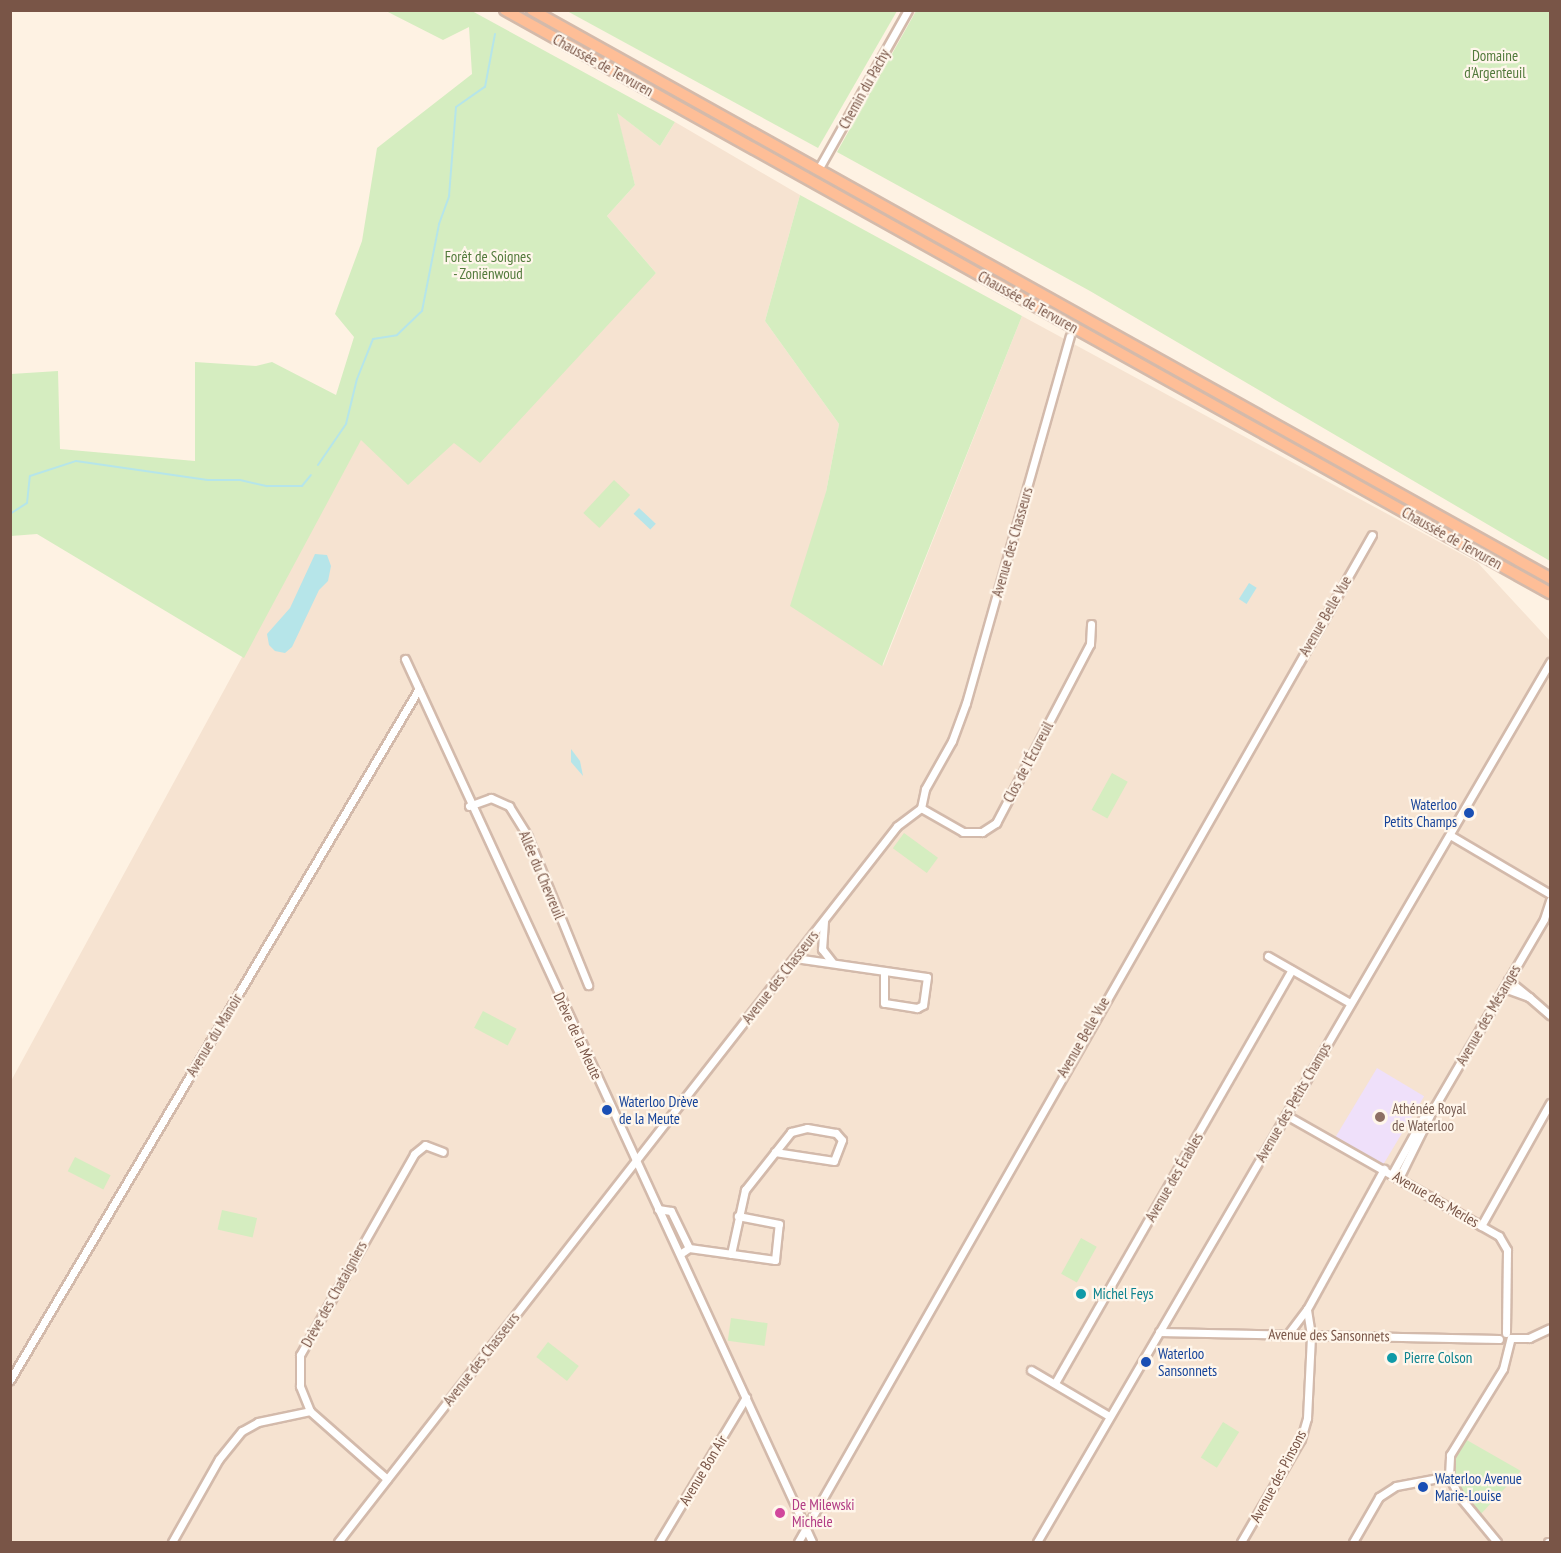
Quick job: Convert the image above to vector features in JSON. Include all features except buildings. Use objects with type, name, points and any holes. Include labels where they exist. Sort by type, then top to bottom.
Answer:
[{"type":"highway","name":"Chaussée de Tervuren","points":[[505,10],[1551,593]]},
{"type":"highway","name":"Chaussée de Tervuren","points":[[532,10],[1551,578]]},
{"type":"street","name":"Chemin du Pachy","points":[[819,168],[908,10]]},
{"type":"street","name":"Avenue des Chasseurs","points":[[338,1542],[897,826],[921,808],[925,789],[952,741],[966,702],[1071,336]]},
{"type":"street","name":"Avenue Belle Vue","points":[[798,1542],[1372,535]]},
{"type":"street","name":"Clos de l'Écureuil","points":[[921,808],[963,832],[982,832],[996,823],[1090,644],[1091,624]]},
{"type":"street","name":"Drève de la Meute","points":[[405,659],[469,806],[636,1158],[812,1542]]},
{"type":"street","name":"Avenue des Petits Champs","points":[[1037,1542],[1551,662]]},
{"type":"street","name":"Avenue du Manoir","points":[[10,1380],[418,690]]},
{"type":"street","name":"Allée du Chevreuil","points":[[469,806],[491,798],[509,806],[528,837],[588,985]]},
{"type":"street","points":[[1450,835],[1551,894]]},
{"type":"street","name":"Avenue des Mésanges","points":[[1399,1178],[1432,1111],[1547,917],[1551,900]]},
{"type":"street","points":[[824,921],[822,949],[832,962]]},
{"type":"street","points":[[1268,956],[1350,1004]]},
{"type":"street","points":[[795,957],[927,977],[923,1005],[917,1008],[884,1003],[884,971]]},
{"type":"street","name":"Avenue des Érables","points":[[1055,1383],[1292,970]]},
{"type":"street","points":[[1508,980],[1551,1015]]},
{"type":"street","points":[[1504,988],[1529,997]]},
{"type":"street","points":[[1481,1226],[1551,1103]]},
{"type":"street","name":"Avenue des Mésanges","points":[[1392,1173],[1423,1118],[1432,1111]]},
{"type":"street","name":"Avenue des Merles","points":[[1286,1114],[1499,1236],[1507,1250],[1508,1338],[1503,1369],[1450,1455],[1449,1476]]},
{"type":"street","points":[[732,1254],[745,1190],[775,1152],[791,1132],[801,1128],[836,1132],[842,1140],[834,1161],[775,1152]]},
{"type":"street","name":"Drève des Chataigniers","points":[[310,1411],[304,1400],[298,1369],[305,1342],[414,1154],[425,1145],[443,1152]]},
{"type":"street","points":[[1288,1334],[1307,1308],[1384,1169]]},
{"type":"street","points":[[658,1209],[671,1211],[689,1248]]},
{"type":"street","points":[[680,1254],[689,1248],[770,1262],[777,1257],[779,1224],[738,1216]]},
{"type":"street","points":[[1307,1308],[1311,1335]]},
{"type":"street","points":[[1508,1338],[1529,1338],[1551,1328]]},
{"type":"street","name":"Avenue des Sansonnets","points":[[1159,1332],[1508,1338]]},
{"type":"street","name":"Avenue des Pinsons","points":[[1242,1542],[1301,1439],[1307,1418],[1311,1335]]},
{"type":"street","points":[[1031,1370],[1109,1416]]},
{"type":"street","name":"Avenue Bon Air","points":[[659,1542],[746,1397]]},
{"type":"street","points":[[172,1542],[219,1459],[242,1431],[258,1422],[310,1411],[387,1479]]},
{"type":"street","points":[[1353,1542],[1379,1497],[1396,1486],[1449,1476],[1459,1496],[1497,1542]]},
{"type":"shaded area","points":[[616,112],[660,146],[675,122],[800,195],[765,321],[839,424],[826,492],[883,666],[1022,316],[1478,563],[1550,641],[1550,1542],[11,1542],[11,1081],[361,439],[454,443],[656,273],[607,216],[635,185]]},
{"type":"shaded area","name":"Athénée Royal de Waterloo","points":[[1377,1068],[1424,1096],[1383,1165],[1336,1137]]},
{"type":"green space","name":"Forêt de Soignes - Zoniënwoud","points":[[386,11],[472,11],[675,122],[660,146],[617,113],[635,185],[607,216],[656,273],[480,463],[454,443],[408,485],[361,440],[244,658],[37,534],[11,536],[11,374],[58,371],[60,449],[195,461],[195,362],[256,366],[272,362],[336,395],[354,337],[335,314],[362,241],[377,148],[472,74],[469,27],[443,40]]},
{"type":"green space","points":[[567,11],[897,11],[818,148]]},
{"type":"green space","name":"Domaine d'Argenteuil","points":[[916,11],[1550,11],[1550,561],[1090,291],[837,152]]},
{"type":"green space","points":[[800,195],[1022,316],[882,666],[790,606],[826,492],[839,424],[765,321]]},
{"type":"green space","points":[[614,480],[630,495],[599,528],[583,513]]},
{"type":"green space","points":[[1112,773],[1128,782],[1107,818],[1092,810]]},
{"type":"green space","points":[[904,833],[938,858],[927,873],[893,848]]},
{"type":"green space","points":[[483,1011],[517,1029],[508,1046],[474,1028]]},
{"type":"green space","points":[[75,1157],[111,1175],[103,1189],[68,1171]]},
{"type":"green space","points":[[222,1210],[257,1218],[253,1238],[218,1229]]},
{"type":"green space","points":[[1081,1238],[1097,1247],[1077,1283],[1061,1274]]},
{"type":"green space","points":[[731,1318],[768,1323],[764,1346],[728,1341]]},
{"type":"green space","points":[[548,1342],[579,1366],[567,1381],[536,1357]]},
{"type":"green space","points":[[1223,1422],[1239,1432],[1217,1468],[1201,1458]]},
{"type":"green space","points":[[1465,1439],[1521,1471],[1479,1516],[1461,1494],[1454,1478],[1454,1455]]},
{"type":"water","points":[[639,508],[656,524],[650,530],[634,514]]},
{"type":"water","points":[[315,554],[327,555],[331,566],[328,581],[319,590],[292,647],[285,653],[275,651],[269,645],[267,634],[290,608]]},
{"type":"water","points":[[1249,583],[1257,588],[1247,604],[1239,599]]},
{"type":"water","points":[[571,749],[580,761],[583,776],[571,762]]},
{"type":"waterway","points":[[318,465],[346,424],[357,379],[373,339],[397,335],[422,311],[439,224],[449,196],[456,107],[485,87],[495,34]]},
{"type":"waterway","points":[[10,514],[27,503],[30,476],[76,461],[208,480],[240,480],[267,486],[302,486],[311,475]]},
{"type":"place","name":"Waterloo Petits Champs","points":[[1469,813]]},
{"type":"place","name":"Waterloo Drève de la Meute","points":[[607,1110]]},
{"type":"place","name":"Athénée Royal de Waterloo","points":[[1380,1117]]},
{"type":"place","name":"Michel Feys","points":[[1081,1294]]},
{"type":"place","name":"Pierre Colson","points":[[1392,1358]]},
{"type":"place","name":"Waterloo Sansonnets","points":[[1146,1362]]},
{"type":"place","name":"Waterloo Avenue Marie-Louise","points":[[1423,1487]]},
{"type":"place","name":"De Milewski Michele","points":[[780,1513]]}]
